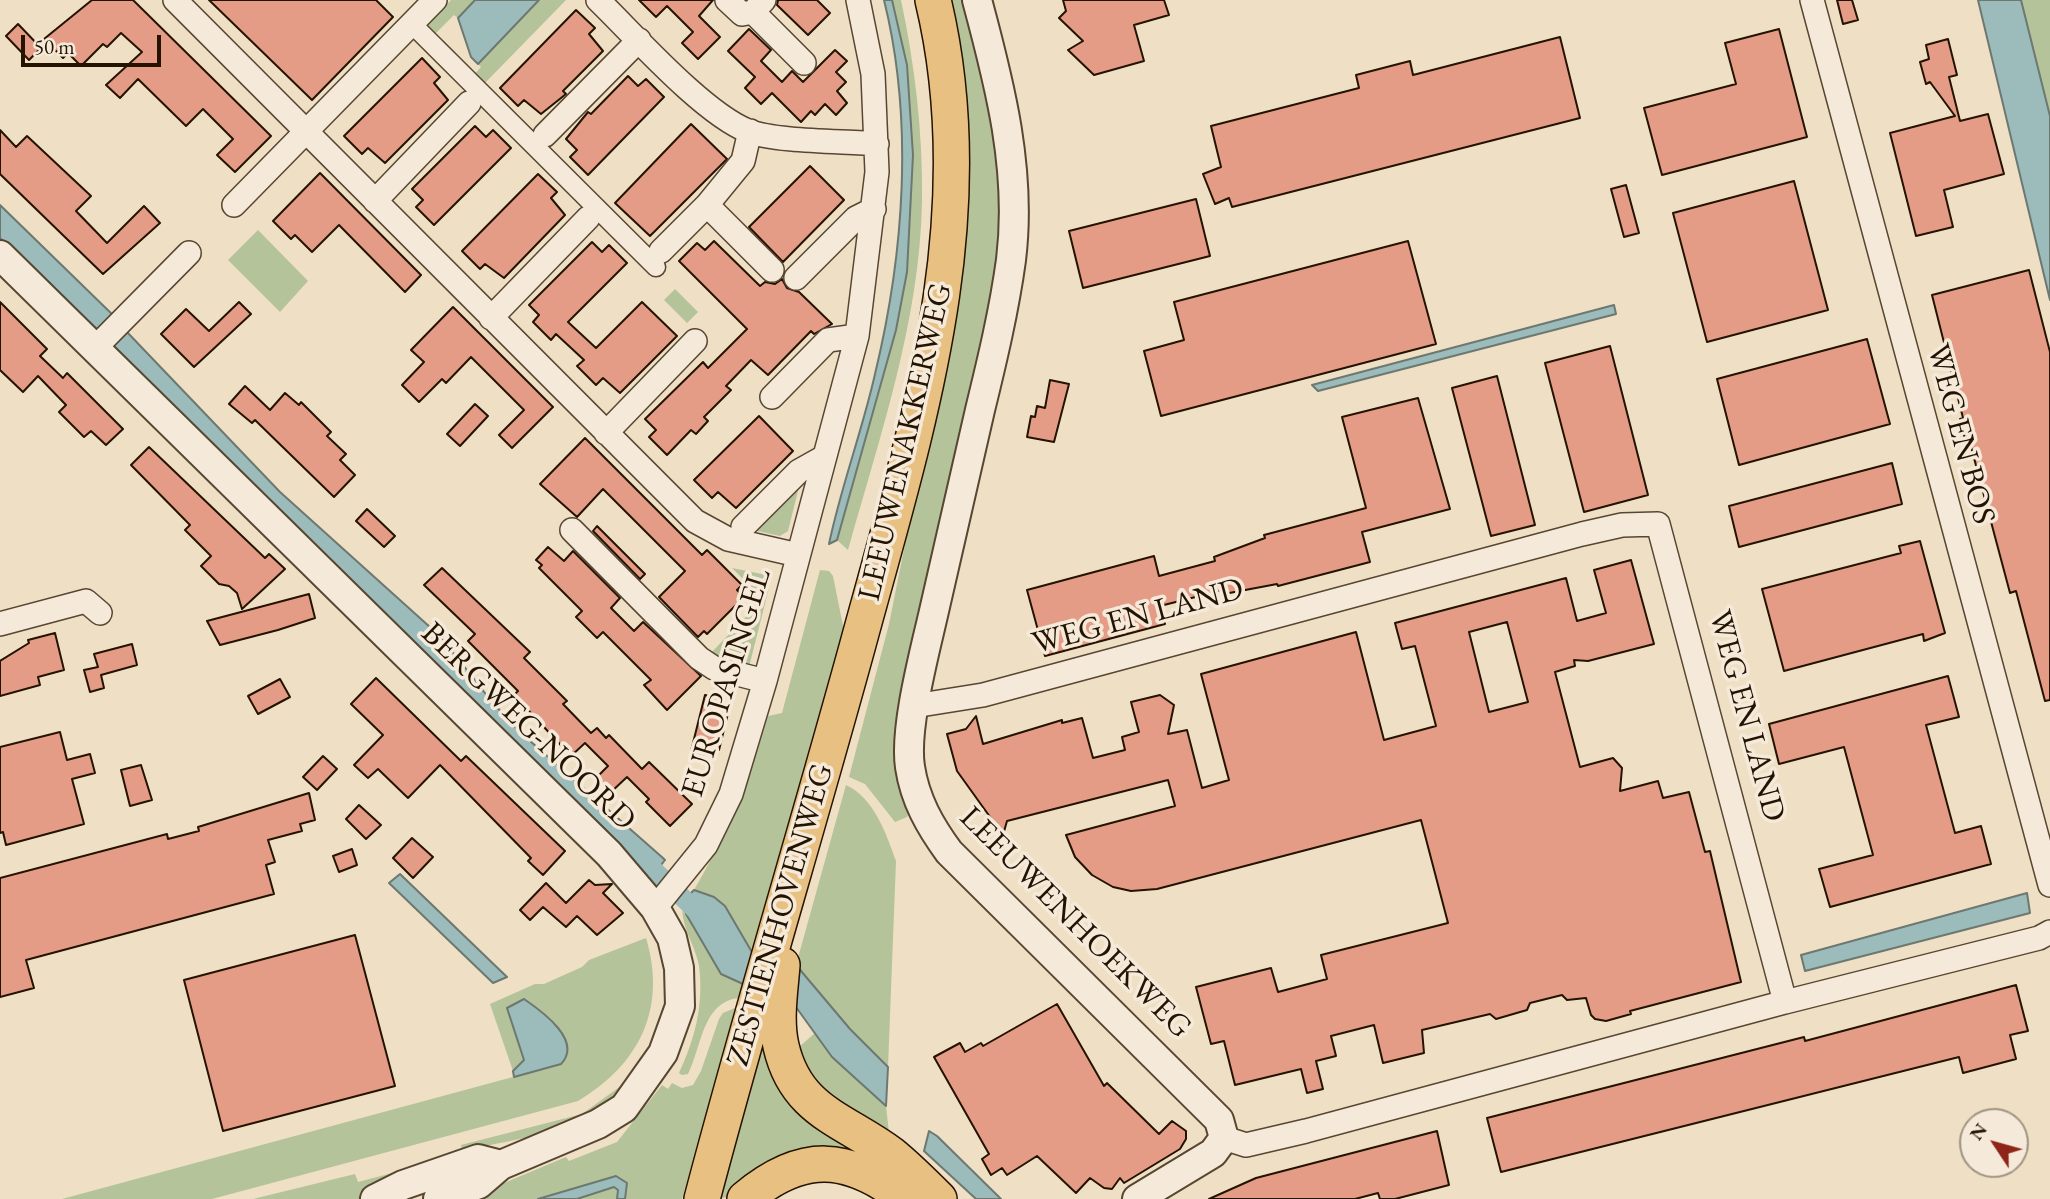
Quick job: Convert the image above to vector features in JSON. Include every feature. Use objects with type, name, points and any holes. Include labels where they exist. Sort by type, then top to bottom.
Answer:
[{"type":"main road","name":"LEEUWENAKKERWEG","points":[[861,632],[918,418],[942,306],[950,228],[950,127],[933,0]]},
{"type":"main road","name":"ZESTIENHOVENWEG","points":[[702,1199],[744,1039],[780,927],[861,632]]},
{"type":"main road","points":[[780,927],[783,954],[778,1025],[781,1046],[792,1080],[811,1104],[892,1155],[939,1199]]},
{"type":"main road","points":[[745,1199],[783,1171],[816,1163],[841,1165],[876,1177],[906,1199]]},
{"type":"street","points":[[175,0],[695,521],[728,539],[798,555]]},
{"type":"street","points":[[598,0],[703,101],[727,119],[750,131],[877,144]]},
{"type":"street","points":[[727,0],[742,14],[758,6],[804,63]]},
{"type":"street","name":"EUROPASINGEL","points":[[655,908],[691,867],[732,794],[857,337],[874,209],[877,144],[873,74],[858,0]]},
{"type":"street","name":"LEEUWENHOEKWEG","points":[[977,0],[1003,101],[1011,152],[1014,206],[1011,260],[997,335],[914,706],[909,766],[924,818],[949,852],[1197,1096],[1219,1120],[1224,1138]]},
{"type":"street","name":"WEG EN BOS","points":[[1812,0],[2050,885]]},
{"type":"street","points":[[234,205],[422,8],[659,259],[743,161],[750,131]]},
{"type":"street","points":[[545,135],[639,40]]},
{"type":"street","points":[[375,201],[469,103]]},
{"type":"street","points":[[707,205],[772,270]]},
{"type":"street","points":[[796,278],[856,218],[874,209]]},
{"type":"street","points":[[492,318],[588,218]]},
{"type":"street","points":[[98,345],[189,253]]},
{"type":"street","name":"BERGWEG-NOORD","points":[[0,255],[98,345],[609,854],[655,908],[672,939],[679,968],[680,1006],[656,1066],[624,1108],[598,1124],[501,1165],[479,1184],[439,1199]]},
{"type":"street","points":[[772,397],[828,340],[857,337]]},
{"type":"street","points":[[606,433],[695,341]]},
{"type":"street","name":"EUROPASINGEL","points":[[743,527],[799,471],[824,457]]},
{"type":"street","name":"WEG EN LAND","points":[[914,706],[983,695],[1582,534],[1622,525],[1658,524],[1785,1002]]},
{"type":"street","points":[[572,530],[699,658],[714,668],[765,681]]},
{"type":"street","points":[[0,624],[86,601],[100,613]]},
{"type":"street","points":[[1138,1199],[1213,1153],[1224,1138],[1246,1144],[1306,1130],[1785,1002],[2039,938],[2050,932]]},
{"type":"street","name":"BERGWEG-NOORD","points":[[374,1199],[403,1185],[478,1159],[501,1165]]},
{"type":"green space","points":[[451,0],[475,0],[458,18],[454,15],[435,34],[468,68],[422,30]]},
{"type":"green space","points":[[539,0],[566,0],[483,85],[473,76],[481,67],[478,64]]},
{"type":"green space","points":[[892,0],[901,0],[917,100],[922,176],[920,245],[906,334],[896,377],[848,550],[837,540],[896,330],[907,272],[913,155],[907,65]]},
{"type":"green space","points":[[944,0],[968,0],[1004,153],[1002,273],[917,640],[911,810],[907,817],[895,822],[865,784],[849,777],[889,624],[939,375]]},
{"type":"green space","points":[[2021,0],[2050,0],[2050,116]]},
{"type":"green space","points":[[258,230],[308,281],[280,312],[228,260]]},
{"type":"green space","points":[[675,289],[698,312],[687,323],[664,300]]},
{"type":"green space","points":[[802,475],[788,531],[780,536],[748,529]]},
{"type":"green space","points":[[732,568],[772,576],[748,671],[709,655],[763,599]]},
{"type":"green space","points":[[820,570],[829,571],[833,576],[845,636],[753,954],[725,906],[694,890],[737,806],[768,716],[782,713]]},
{"type":"green space","points":[[846,785],[864,798],[878,817],[896,861],[888,1067],[850,1029],[796,965]]},
{"type":"green space","points":[[686,898],[722,974],[743,984],[738,998],[717,1008],[710,1017],[688,1074],[682,1075],[679,1073],[694,1034],[700,994],[699,966],[684,922],[683,905]]},
{"type":"green space","points":[[646,938],[652,964],[653,988],[650,1011],[643,1032],[618,1070],[578,1101],[212,1199],[62,1199],[561,1064],[563,1034],[524,999],[507,1008],[524,1060],[513,1071],[490,1004],[535,984],[544,984],[582,967],[589,960]]},
{"type":"green space","points":[[735,1008],[682,1199],[466,1199],[566,1157],[569,1161],[617,1142],[662,1085],[668,1089],[672,1083],[682,1088],[693,1085],[701,1071],[719,1019],[723,1013]]},
{"type":"green space","points":[[762,1031],[899,1169],[839,1148],[820,1147],[791,1157],[741,1192],[714,1199]]},
{"type":"green space","points":[[815,1033],[832,1057],[886,1106],[889,1133],[831,1106],[792,1053]]},
{"type":"green space","points":[[625,1083],[611,1099],[573,1122],[529,1137],[462,1150],[461,1145],[582,1114]]},
{"type":"green space","points":[[396,1172],[359,1199],[253,1199],[355,1174],[358,1182]]},
{"type":"water","points":[[475,0],[539,0],[478,64],[471,57],[458,18]]},
{"type":"water","points":[[884,0],[892,0],[907,65],[913,155],[907,272],[896,330],[837,540],[829,544],[875,374],[899,235],[902,140],[899,93]]},
{"type":"water","points":[[1978,0],[2021,0],[2050,116],[2050,300]]},
{"type":"water","points":[[0,205],[117,319],[100,334],[77,316],[0,238]]},
{"type":"water","points":[[1614,305],[1616,314],[1318,391],[1312,385]]},
{"type":"water","points":[[126,331],[280,492],[441,637],[492,702],[521,733],[665,860],[658,869],[634,866],[111,347]]},
{"type":"water","points":[[400,874],[507,977],[493,983],[389,883]]},
{"type":"water","points":[[694,890],[714,897],[725,906],[753,954],[796,965],[850,1029],[888,1067],[886,1106],[832,1057],[788,996],[743,984],[721,974],[686,914],[686,898]]},
{"type":"water","points":[[2027,893],[2030,913],[1805,971],[1801,955]]},
{"type":"water","points":[[524,999],[558,1028],[567,1046],[567,1055],[561,1064],[514,1077],[513,1071],[524,1060],[507,1008]]},
{"type":"water","points":[[929,1131],[1001,1199],[976,1199],[924,1151]]},
{"type":"water","points":[[616,1176],[627,1183],[625,1199],[617,1199],[618,1190],[614,1187],[577,1199],[538,1199]]},
{"type":"building","points":[[92,0],[133,0],[271,136],[235,172],[217,155],[233,139],[203,109],[186,126],[138,79],[120,98],[106,85],[142,52],[121,33],[107,47],[103,44],[81,66],[68,53],[63,58],[44,39]]},
{"type":"building","points":[[209,0],[376,0],[393,17],[312,100]]},
{"type":"building","points":[[639,0],[713,0],[699,16],[720,37],[698,59],[682,43],[693,32],[667,6],[656,17]]},
{"type":"building","points":[[778,0],[817,0],[830,13],[808,35],[777,5]]},
{"type":"building","points":[[1063,0],[1164,0],[1169,15],[1134,25],[1144,61],[1094,75],[1068,50],[1083,41],[1059,18],[1066,11]]},
{"type":"building","points":[[1837,0],[1852,0],[1858,20],[1843,24]]},
{"type":"building","points":[[576,10],[595,28],[589,34],[603,51],[563,91],[566,94],[541,114],[524,100],[518,106],[500,88]]},
{"type":"building","points":[[18,24],[41,48],[29,60],[6,36]]},
{"type":"building","points":[[749,29],[771,50],[761,61],[782,82],[792,71],[803,82],[835,50],[847,61],[836,72],[846,82],[837,91],[847,103],[836,115],[825,104],[815,115],[811,111],[801,122],[772,93],[761,104],[745,88],[755,77],[728,51]]},
{"type":"building","points":[[1779,29],[1807,137],[1662,175],[1644,108],[1736,84],[1725,43]]},
{"type":"building","points":[[1560,37],[1580,118],[1232,207],[1229,198],[1215,204],[1203,174],[1221,167],[1211,126],[1359,88],[1356,75],[1410,61],[1413,75]]},
{"type":"building","points":[[1948,39],[1957,75],[1949,77],[1960,121],[1988,114],[2004,174],[1944,190],[1953,227],[1916,236],[1890,133],[1955,116],[1930,82],[1926,84],[1920,62],[1929,59],[1926,45]]},
{"type":"building","points":[[422,58],[440,77],[434,83],[448,100],[385,163],[368,148],[362,154],[344,136]]},
{"type":"building","points":[[628,76],[638,86],[646,79],[664,97],[588,175],[570,157],[577,150],[566,139],[588,112],[591,114]]},
{"type":"building","points":[[691,124],[727,159],[650,236],[615,203]]},
{"type":"building","points":[[475,126],[486,137],[493,130],[511,148],[434,225],[416,207],[423,200],[412,189]]},
{"type":"building","points":[[0,130],[16,147],[27,136],[91,196],[76,211],[107,243],[144,206],[160,223],[103,274],[0,174]]},
{"type":"building","points":[[810,166],[844,200],[783,262],[749,227]]},
{"type":"building","points":[[320,173],[421,275],[405,292],[339,225],[312,252],[295,235],[291,239],[273,221]]},
{"type":"building","points":[[538,174],[557,192],[551,198],[565,215],[504,278],[485,264],[480,269],[462,251]]},
{"type":"building","points":[[1794,181],[1828,310],[1707,342],[1673,213]]},
{"type":"building","points":[[1626,185],[1639,233],[1624,237],[1611,189]]},
{"type":"building","points":[[1196,199],[1210,256],[1083,288],[1069,231]]},
{"type":"building","points":[[714,241],[760,286],[765,282],[775,284],[782,279],[787,288],[799,292],[832,324],[814,334],[811,331],[768,375],[751,360],[726,386],[731,390],[704,417],[708,421],[696,434],[691,430],[667,455],[649,437],[656,430],[645,419],[703,362],[708,368],[747,329],[679,261],[697,243],[705,250]]},
{"type":"building","points":[[1408,241],[1436,344],[1161,416],[1144,351],[1184,340],[1174,302]]},
{"type":"building","points":[[592,242],[602,252],[609,245],[627,263],[568,322],[596,348],[642,302],[677,336],[620,393],[603,378],[596,385],[577,366],[584,360],[556,334],[551,340],[533,322],[539,315],[529,305]]},
{"type":"building","points":[[2029,270],[2050,352],[2050,700],[2045,701],[2016,591],[2010,593],[1970,443],[1966,444],[1960,419],[1963,418],[1932,295]]},
{"type":"building","points":[[0,302],[47,349],[40,356],[63,378],[67,373],[123,429],[106,445],[91,431],[84,437],[59,412],[66,405],[38,376],[23,392],[0,370]]},
{"type":"building","points":[[239,302],[251,314],[194,367],[161,334],[186,309],[209,331]]},
{"type":"building","points":[[453,307],[553,407],[512,448],[499,435],[524,410],[471,357],[446,383],[442,379],[419,402],[402,385],[424,362],[411,350]]},
{"type":"building","points":[[1867,339],[1890,424],[1739,465],[1717,379]]},
{"type":"building","points":[[1610,346],[1648,495],[1584,512],[1545,363]]},
{"type":"building","points":[[1497,376],[1535,525],[1491,536],[1452,388]]},
{"type":"building","points":[[1050,380],[1069,384],[1054,442],[1027,437],[1031,416],[1035,417],[1037,406],[1045,408]]},
{"type":"building","points":[[245,386],[270,410],[285,393],[299,405],[301,402],[331,432],[327,436],[346,454],[340,460],[355,475],[334,497],[255,420],[252,423],[229,404]]},
{"type":"building","points":[[1418,398],[1450,509],[1362,532],[1370,562],[1278,586],[1277,584],[1224,594],[1223,590],[1160,606],[1165,624],[1045,656],[1027,590],[1154,556],[1159,576],[1215,561],[1214,557],[1265,538],[1264,535],[1366,508],[1342,417]]},
{"type":"building","points":[[475,404],[488,416],[460,446],[447,434]]},
{"type":"building","points":[[759,416],[793,451],[736,508],[718,492],[712,498],[694,480]]},
{"type":"building","points":[[585,438],[702,555],[707,550],[742,585],[737,590],[744,597],[707,634],[704,631],[698,637],[659,597],[685,571],[603,489],[577,517],[540,484]]},
{"type":"building","points":[[149,447],[265,558],[269,554],[285,569],[242,609],[237,593],[229,586],[219,584],[201,566],[211,556],[185,530],[190,525],[131,465]]},
{"type":"building","points":[[1892,463],[1902,504],[1739,547],[1729,506]]},
{"type":"building","points":[[367,509],[395,536],[384,547],[356,521]]},
{"type":"building","points":[[597,526],[645,574],[640,579],[593,531]]},
{"type":"building","points":[[1920,541],[1945,633],[1924,641],[1923,634],[1784,671],[1762,589],[1901,553],[1899,546]]},
{"type":"building","points":[[548,547],[564,561],[573,551],[620,598],[611,608],[634,631],[643,622],[701,676],[667,710],[644,685],[651,680],[603,632],[597,638],[576,617],[582,611],[539,568],[542,565],[536,560]]},
{"type":"building","points":[[1631,560],[1654,644],[1588,661],[1574,660],[1575,666],[1555,672],[1580,767],[1613,758],[1622,768],[1620,791],[1658,781],[1663,798],[1689,792],[1705,852],[1710,851],[1741,982],[1630,1011],[1631,1014],[1606,1021],[1595,1019],[1591,1015],[1586,998],[1567,1000],[1562,995],[1530,1003],[1527,1010],[1496,1019],[1490,1014],[1422,1030],[1424,1053],[1383,1063],[1374,1025],[1331,1036],[1336,1056],[1316,1061],[1323,1089],[1307,1093],[1301,1069],[1235,1085],[1224,1041],[1211,1044],[1196,987],[1271,968],[1278,992],[1327,979],[1321,955],[1448,923],[1421,820],[1157,889],[1131,891],[1113,887],[1092,875],[1075,857],[1066,835],[1175,806],[1168,780],[1007,821],[1003,835],[957,771],[947,734],[966,729],[976,716],[983,744],[1062,720],[1062,723],[1082,718],[1093,758],[1125,750],[1122,737],[1139,732],[1131,702],[1160,695],[1174,705],[1168,734],[1187,730],[1202,788],[1229,780],[1201,674],[1356,632],[1384,740],[1436,726],[1415,646],[1402,649],[1395,623],[1566,578],[1577,621],[1606,613],[1594,570]],"holes":[[[1507,622],[1528,702],[1489,712],[1469,632]]]},
{"type":"building","points":[[442,568],[530,652],[524,658],[567,701],[563,704],[591,733],[597,728],[606,738],[609,735],[642,769],[649,762],[692,804],[670,826],[646,802],[649,799],[627,777],[610,793],[596,778],[608,766],[585,743],[571,756],[514,695],[518,691],[468,641],[475,634],[424,585]]},
{"type":"building","points":[[309,594],[315,618],[278,630],[220,645],[207,621]]},
{"type":"building","points":[[55,633],[64,670],[38,677],[40,685],[0,696],[0,661],[29,643],[28,640]]},
{"type":"building","points":[[132,644],[137,665],[101,675],[104,688],[90,692],[84,670],[98,667],[94,654]]},
{"type":"building","points":[[1948,676],[1959,717],[1926,725],[1955,833],[1981,826],[1991,864],[1830,907],[1819,869],[1873,855],[1844,747],[1779,764],[1769,724]]},
{"type":"building","points":[[376,678],[461,761],[466,756],[565,851],[543,875],[528,861],[531,858],[440,765],[408,798],[378,769],[368,778],[354,765],[383,735],[351,704]]},
{"type":"building","points":[[280,679],[290,697],[258,714],[248,696]]},
{"type":"building","points":[[705,695],[720,699],[718,707],[729,709],[719,750],[708,747],[706,755],[691,751]]},
{"type":"building","points":[[60,732],[67,760],[90,754],[95,773],[72,779],[84,824],[6,845],[3,832],[0,833],[0,747]]},
{"type":"building","points":[[323,756],[337,769],[317,790],[303,777]]},
{"type":"building","points":[[141,765],[152,800],[130,806],[121,770]]},
{"type":"building","points":[[309,793],[315,820],[300,824],[302,831],[268,840],[275,862],[266,865],[274,894],[26,960],[34,988],[0,997],[0,878],[167,834],[168,839],[199,831],[198,827]]},
{"type":"building","points":[[359,805],[381,825],[366,839],[346,819]]},
{"type":"building","points":[[412,838],[433,857],[413,878],[393,858]]},
{"type":"building","points":[[352,849],[357,865],[339,872],[333,856]]},
{"type":"building","points":[[589,880],[595,885],[612,884],[603,893],[623,913],[597,935],[577,916],[566,927],[543,907],[530,920],[520,910],[546,883],[566,903]]},
{"type":"building","points":[[355,935],[395,1086],[223,1131],[184,980]]},
{"type":"building","points":[[2016,985],[2028,1031],[2010,1035],[2016,1059],[1963,1073],[1959,1057],[1501,1172],[1487,1118],[1804,1037],[1805,1041]]},
{"type":"building","points":[[1057,1004],[1104,1086],[1107,1083],[1159,1134],[1172,1121],[1186,1131],[1186,1139],[1180,1149],[1124,1183],[1120,1178],[1112,1189],[1104,1188],[1090,1178],[1076,1193],[1037,1156],[1007,1175],[1002,1168],[991,1175],[982,1159],[989,1154],[934,1057],[960,1043],[965,1052],[981,1043],[983,1046]]},
{"type":"building","points":[[1437,1131],[1449,1185],[1395,1199],[1380,1199],[1378,1193],[1355,1199],[1209,1199],[1256,1178]]},
{"type":"waterway","points":[[633,850],[707,921]]}]
